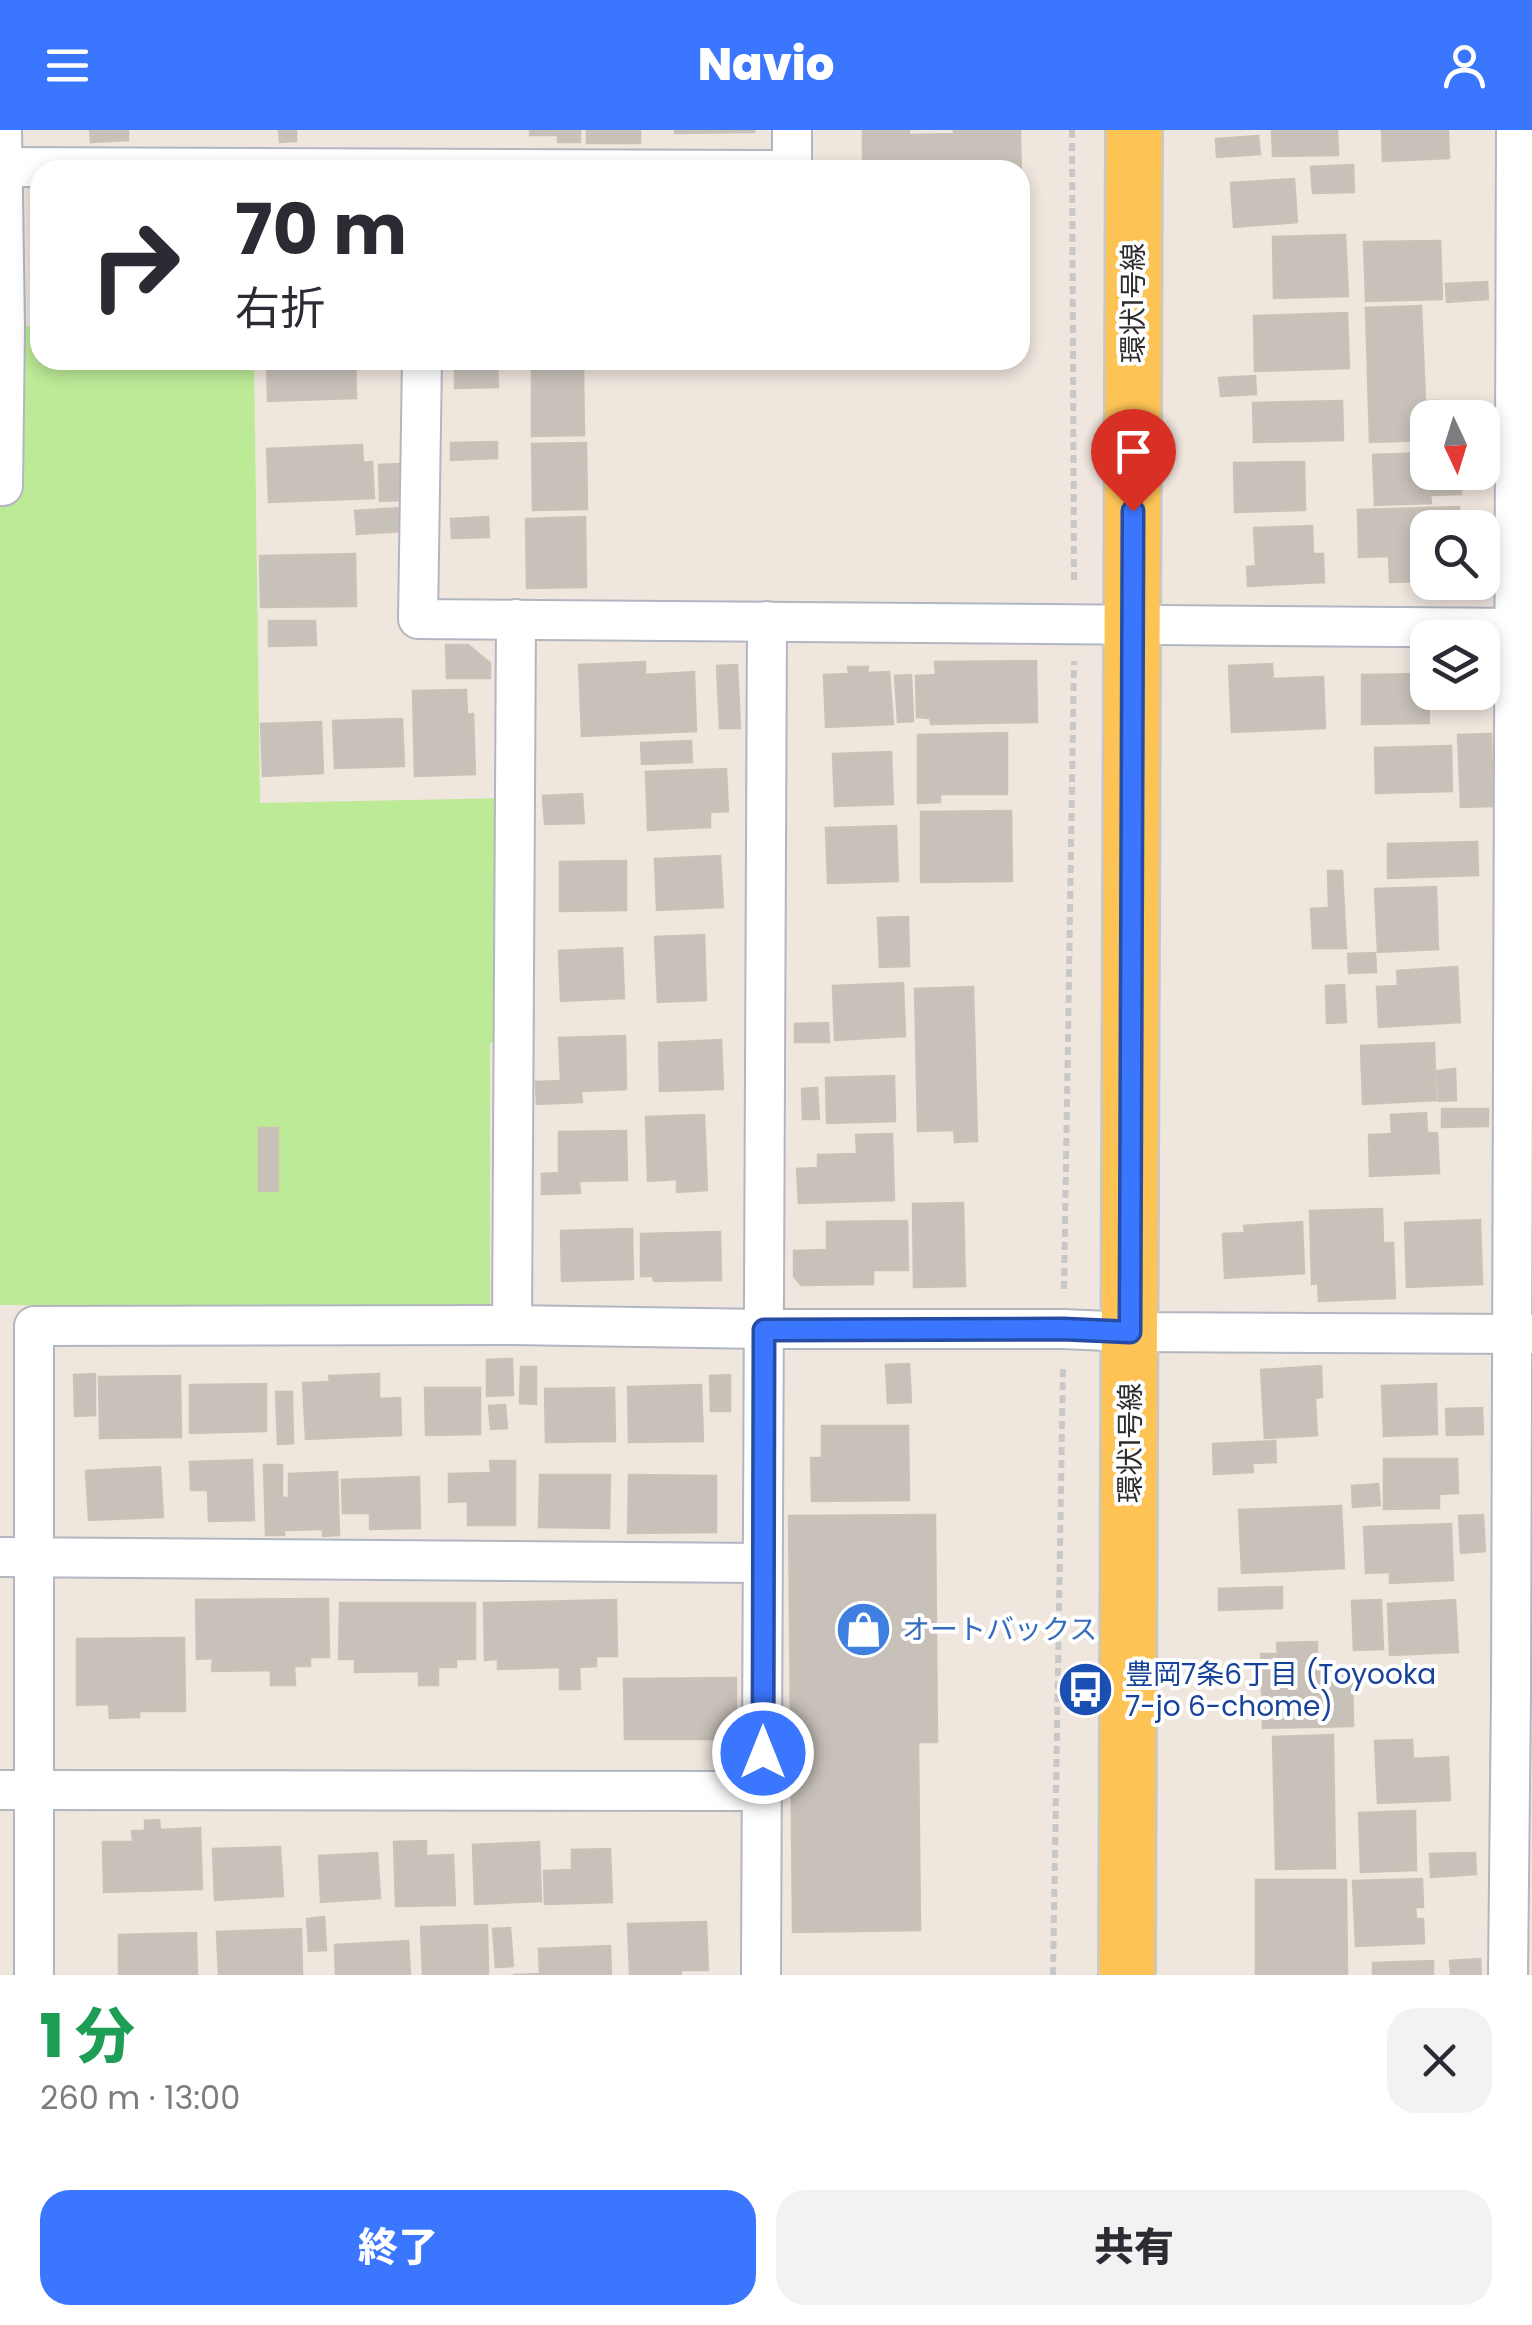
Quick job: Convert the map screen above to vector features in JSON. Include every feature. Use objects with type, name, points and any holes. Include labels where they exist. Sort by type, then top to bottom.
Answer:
[{"type":"main road","name":"環状1号線","points":[[1127,1975],[1134,130]]},
{"type":"street","points":[[792,130],[792,160]]},
{"type":"street","points":[[1508,1975],[1521,1694],[1523,276],[1516,130]]},
{"type":"street","points":[[0,486],[5,327],[2,148],[433,160]]},
{"type":"street","points":[[422,370],[418,618],[1523,628]]},
{"type":"street","points":[[512,1325],[516,619]]},
{"type":"street","points":[[761,1975],[768,621]]},
{"type":"street","points":[[34,1975],[18,1790],[16,1558],[34,1326],[512,1325],[1521,1334]]},
{"type":"street","points":[[16,1558],[762,1563]]},
{"type":"street","points":[[18,1790],[763,1791]]},
{"type":"path","points":[[1053,1975],[1075,626],[1072,130]]},
{"type":"green space","points":[[30,326],[30,370],[254,370],[260,803],[516,798],[512,1041],[490,1043],[490,1308],[0,1305],[0,486],[5,327]]},
{"type":"building","points":[[90,130],[128,130],[128,140],[91,142]]},
{"type":"building","points":[[279,130],[296,130],[296,141],[280,142]]},
{"type":"building","points":[[530,130],[580,130],[580,142],[558,142],[558,135],[530,135]]},
{"type":"building","points":[[587,130],[640,130],[640,143],[587,143]]},
{"type":"building","points":[[754,130],[754,132],[675,133]]},
{"type":"building","points":[[863,130],[909,130],[909,135],[1020,130],[1021,160],[863,160]]},
{"type":"building","points":[[1272,130],[1337,130],[1338,155],[1273,156]]},
{"type":"building","points":[[1382,130],[1448,130],[1449,158],[1383,161]]},
{"type":"building","points":[[1258,136],[1260,154],[1217,157],[1216,139]]},
{"type":"building","points":[[1353,165],[1354,192],[1313,193],[1311,167]]},
{"type":"building","points":[[1294,179],[1297,222],[1234,227],[1231,183]]},
{"type":"building","points":[[1345,235],[1348,296],[1274,298],[1273,237]]},
{"type":"building","points":[[1440,241],[1442,299],[1366,301],[1364,242]]},
{"type":"building","points":[[1487,282],[1488,299],[1447,302],[1446,284]]},
{"type":"building","points":[[1421,306],[1425,400],[1410,400],[1410,441],[1370,442],[1366,308]]},
{"type":"building","points":[[1347,313],[1349,368],[1255,371],[1254,316]]},
{"type":"building","points":[[267,370],[355,370],[356,398],[268,401]]},
{"type":"building","points":[[455,370],[497,370],[498,387],[455,388]]},
{"type":"building","points":[[532,370],[583,370],[584,435],[532,436]]},
{"type":"building","points":[[1255,376],[1256,394],[1221,396],[1219,378]]},
{"type":"building","points":[[1342,401],[1343,440],[1254,442],[1253,403]]},
{"type":"building","points":[[497,442],[497,458],[451,460],[451,443]]},
{"type":"building","points":[[586,443],[587,509],[533,510],[532,444]]},
{"type":"building","points":[[362,445],[363,463],[372,462],[374,498],[269,502],[267,449]]},
{"type":"building","points":[[1410,454],[1410,490],[1461,490],[1461,494],[1430,495],[1431,503],[1375,505],[1373,455]]},
{"type":"building","points":[[1304,462],[1305,510],[1235,512],[1234,463]]},
{"type":"building","points":[[399,464],[401,500],[380,501],[379,465]]},
{"type":"building","points":[[1459,507],[1459,510],[1410,510],[1410,581],[1390,582],[1389,556],[1359,557],[1358,510]]},
{"type":"building","points":[[401,508],[402,531],[357,534],[355,511]]},
{"type":"building","points":[[488,517],[489,537],[452,538],[451,519]]},
{"type":"building","points":[[585,517],[586,587],[527,588],[526,519]]},
{"type":"building","points":[[1312,526],[1313,554],[1323,554],[1324,582],[1248,586],[1247,567],[1256,566],[1254,528]]},
{"type":"building","points":[[355,554],[356,606],[261,607],[260,556]]},
{"type":"building","points":[[269,621],[315,621],[316,645],[269,646]]},
{"type":"building","points":[[446,645],[468,645],[490,663],[490,678],[447,678]]},
{"type":"building","points":[[1036,661],[1037,722],[931,724],[930,718],[917,717],[916,676],[936,675],[935,662]]},
{"type":"building","points":[[645,662],[645,675],[694,672],[696,731],[582,736],[579,665]]},
{"type":"building","points":[[1272,664],[1273,679],[1323,677],[1325,728],[1232,732],[1229,666]]},
{"type":"building","points":[[737,665],[740,728],[720,728],[717,666]]},
{"type":"building","points":[[848,667],[868,667],[867,673],[889,672],[893,724],[826,727],[824,675],[849,674]]},
{"type":"building","points":[[1410,674],[1410,710],[1429,710],[1429,723],[1362,724],[1362,675]]},
{"type":"building","points":[[911,675],[913,721],[898,722],[895,676]]},
{"type":"building","points":[[466,690],[467,715],[473,714],[475,774],[415,776],[413,691]]},
{"type":"building","points":[[402,719],[404,766],[335,768],[333,721]]},
{"type":"building","points":[[321,722],[323,773],[263,776],[261,724]]},
{"type":"building","points":[[1007,733],[1007,794],[940,794],[940,802],[918,803],[918,735]]},
{"type":"building","points":[[1491,734],[1493,806],[1461,807],[1458,735]]},
{"type":"building","points":[[691,741],[692,762],[642,764],[641,743]]},
{"type":"building","points":[[1451,746],[1452,791],[1376,793],[1375,748]]},
{"type":"building","points":[[891,752],[893,804],[835,806],[833,754]]},
{"type":"building","points":[[726,769],[728,811],[710,812],[710,827],[648,830],[646,772]]},
{"type":"building","points":[[582,794],[584,823],[545,824],[543,796]]},
{"type":"building","points":[[1011,811],[1012,881],[921,882],[921,812]]},
{"type":"building","points":[[896,826],[898,881],[828,883],[826,828]]},
{"type":"building","points":[[1477,842],[1478,875],[1388,878],[1388,844]]},
{"type":"building","points":[[720,856],[723,907],[657,910],[655,859]]},
{"type":"building","points":[[626,861],[626,910],[560,911],[560,862]]},
{"type":"building","points":[[1328,871],[1342,871],[1346,948],[1313,948],[1311,909],[1329,908]]},
{"type":"building","points":[[1436,887],[1438,949],[1378,952],[1375,889]]},
{"type":"building","points":[[908,917],[909,966],[880,967],[878,918]]},
{"type":"building","points":[[704,935],[706,1000],[658,1002],[655,937]]},
{"type":"building","points":[[622,948],[624,998],[561,1001],[559,951]]},
{"type":"building","points":[[1375,953],[1376,972],[1349,973],[1348,954]]},
{"type":"building","points":[[1457,967],[1460,1022],[1379,1027],[1377,987],[1398,986],[1397,971]]},
{"type":"building","points":[[903,983],[905,1036],[835,1040],[833,986]]},
{"type":"building","points":[[1344,985],[1346,1022],[1327,1023],[1326,986]]},
{"type":"building","points":[[973,987],[977,1141],[955,1142],[954,1130],[918,1131],[915,989]]},
{"type":"building","points":[[828,1023],[829,1042],[795,1042],[795,1024]]},
{"type":"building","points":[[625,1036],[626,1089],[581,1091],[582,1102],[537,1104],[536,1082],[561,1081],[559,1038]]},
{"type":"building","points":[[721,1040],[723,1089],[660,1091],[659,1043]]},
{"type":"building","points":[[1434,1043],[1436,1100],[1363,1104],[1361,1046]]},
{"type":"building","points":[[1455,1069],[1456,1100],[1439,1101],[1437,1071]]},
{"type":"building","points":[[894,1076],[895,1121],[827,1123],[826,1078]]},
{"type":"building","points":[[817,1088],[819,1119],[803,1119],[802,1089]]},
{"type":"building","points":[[1442,1109],[1488,1109],[1488,1126],[1442,1127]]},
{"type":"building","points":[[1426,1113],[1427,1133],[1437,1133],[1439,1173],[1370,1176],[1369,1135],[1392,1134],[1391,1115]]},
{"type":"building","points":[[704,1115],[707,1190],[677,1192],[677,1179],[648,1181],[646,1117]]},
{"type":"building","points":[[259,1128],[278,1128],[278,1191],[259,1191]]},
{"type":"building","points":[[626,1131],[627,1180],[579,1181],[580,1193],[542,1194],[542,1174],[559,1173],[559,1132]]},
{"type":"building","points":[[892,1134],[894,1200],[799,1203],[797,1169],[818,1168],[818,1155],[857,1154],[856,1135]]},
{"type":"building","points":[[963,1203],[965,1286],[914,1287],[913,1204]]},
{"type":"building","points":[[1382,1209],[1383,1243],[1393,1243],[1395,1298],[1319,1301],[1318,1283],[1312,1284],[1310,1211]]},
{"type":"building","points":[[1480,1220],[1482,1284],[1407,1287],[1405,1223]]},
{"type":"building","points":[[907,1221],[908,1270],[873,1270],[873,1284],[801,1285],[794,1276],[794,1251],[827,1250],[827,1222]]},
{"type":"building","points":[[1302,1222],[1304,1273],[1225,1278],[1223,1234],[1245,1233],[1244,1226]]},
{"type":"building","points":[[632,1229],[633,1279],[562,1281],[561,1231]]},
{"type":"building","points":[[720,1232],[721,1280],[654,1281],[653,1276],[641,1276],[641,1234]]},
{"type":"building","points":[[512,1359],[513,1395],[487,1396],[487,1360]]},
{"type":"building","points":[[909,1364],[911,1402],[888,1403],[886,1365]]},
{"type":"building","points":[[1321,1366],[1322,1397],[1315,1398],[1317,1435],[1265,1438],[1261,1370]]},
{"type":"building","points":[[521,1367],[536,1367],[536,1404],[520,1403]]},
{"type":"building","points":[[95,1374],[95,1415],[75,1416],[74,1375]]},
{"type":"building","points":[[379,1374],[379,1399],[400,1398],[401,1435],[306,1439],[303,1383],[330,1382],[329,1376]]},
{"type":"building","points":[[730,1375],[730,1411],[711,1411],[710,1376]]},
{"type":"building","points":[[180,1376],[181,1437],[100,1438],[99,1377]]},
{"type":"building","points":[[266,1384],[266,1431],[190,1433],[190,1385]]},
{"type":"building","points":[[1436,1384],[1437,1434],[1384,1436],[1382,1386]]},
{"type":"building","points":[[701,1385],[703,1441],[629,1442],[628,1387]]},
{"type":"building","points":[[425,1388],[480,1388],[480,1434],[426,1435]]},
{"type":"building","points":[[614,1388],[615,1441],[546,1442],[545,1389]]},
{"type":"building","points":[[276,1392],[292,1392],[293,1443],[278,1444]]},
{"type":"building","points":[[505,1405],[507,1428],[491,1429],[489,1406]]},
{"type":"building","points":[[1482,1408],[1483,1434],[1447,1435],[1446,1409]]},
{"type":"building","points":[[822,1426],[908,1426],[909,1500],[812,1501],[811,1458],[822,1458]]},
{"type":"building","points":[[1275,1441],[1276,1462],[1252,1463],[1253,1472],[1214,1474],[1213,1444]]},
{"type":"building","points":[[1384,1459],[1457,1459],[1458,1493],[1439,1494],[1439,1508],[1384,1509]]},
{"type":"building","points":[[252,1460],[254,1520],[209,1521],[208,1490],[191,1490],[190,1462]]},
{"type":"building","points":[[490,1461],[515,1461],[515,1525],[468,1525],[468,1501],[449,1502],[449,1474],[491,1473]]},
{"type":"building","points":[[264,1465],[282,1465],[282,1498],[289,1498],[289,1474],[337,1472],[339,1535],[323,1536],[323,1529],[284,1530],[284,1535],[266,1535]]},
{"type":"building","points":[[160,1467],[163,1517],[89,1520],[86,1471]]},
{"type":"building","points":[[540,1475],[610,1475],[609,1528],[539,1527]]},
{"type":"building","points":[[629,1475],[716,1476],[716,1532],[628,1533]]},
{"type":"building","points":[[419,1477],[420,1528],[370,1529],[370,1513],[343,1513],[342,1480]]},
{"type":"building","points":[[1378,1484],[1380,1505],[1353,1507],[1352,1486]]},
{"type":"building","points":[[1341,1506],[1344,1568],[1242,1573],[1239,1510]]},
{"type":"building","name":"オートバックス","points":[[935,1515],[937,1742],[918,1742],[920,1930],[793,1932],[789,1516]]},
{"type":"building","points":[[1483,1515],[1485,1551],[1461,1553],[1459,1516]]},
{"type":"building","points":[[1451,1524],[1453,1580],[1390,1583],[1390,1572],[1366,1573],[1364,1527]]},
{"type":"building","points":[[1282,1587],[1282,1608],[1219,1610],[1219,1589]]},
{"type":"building","points":[[328,1599],[329,1657],[310,1657],[310,1666],[294,1666],[295,1685],[271,1685],[271,1670],[212,1671],[213,1658],[197,1659],[196,1600]]},
{"type":"building","points":[[616,1600],[617,1656],[596,1656],[596,1666],[579,1667],[580,1689],[560,1689],[560,1667],[498,1669],[498,1659],[485,1660],[484,1603]]},
{"type":"building","points":[[1381,1600],[1383,1649],[1354,1650],[1352,1601]]},
{"type":"building","points":[[1455,1600],[1458,1652],[1390,1655],[1388,1604]]},
{"type":"building","points":[[340,1603],[475,1603],[475,1659],[456,1659],[456,1667],[438,1667],[438,1685],[419,1685],[419,1671],[355,1672],[355,1659],[339,1659]]},
{"type":"building","points":[[184,1638],[185,1711],[139,1711],[139,1717],[110,1718],[109,1704],[77,1705],[77,1639]]},
{"type":"building","points":[[1317,1642],[1317,1669],[1352,1668],[1353,1726],[1263,1728],[1261,1654],[1278,1654],[1277,1643]]},
{"type":"building","points":[[736,1678],[736,1739],[625,1739],[624,1679]]},
{"type":"building","points":[[1333,1735],[1335,1868],[1276,1869],[1273,1737]]},
{"type":"building","points":[[1412,1740],[1413,1759],[1448,1757],[1450,1800],[1378,1803],[1375,1741]]},
{"type":"building","points":[[1415,1811],[1416,1870],[1361,1872],[1359,1813]]},
{"type":"building","points":[[159,1820],[160,1830],[200,1828],[202,1889],[104,1892],[103,1842],[133,1842],[132,1831],[145,1831],[145,1821]]},
{"type":"building","points":[[426,1841],[426,1856],[453,1855],[455,1905],[396,1906],[394,1842]]},
{"type":"building","points":[[539,1842],[541,1901],[475,1904],[473,1845]]},
{"type":"building","points":[[280,1847],[283,1896],[215,1900],[213,1849]]},
{"type":"building","points":[[610,1849],[612,1902],[545,1904],[544,1871],[572,1870],[572,1850]]},
{"type":"building","points":[[377,1853],[380,1898],[321,1902],[319,1856]]},
{"type":"building","points":[[1475,1853],[1476,1874],[1431,1877],[1430,1854]]},
{"type":"building","points":[[1422,1879],[1423,1907],[1415,1907],[1416,1919],[1423,1919],[1424,1943],[1356,1946],[1353,1881]]},
{"type":"building","points":[[1256,1880],[1346,1880],[1347,1975],[1256,1975]]},
{"type":"building","points":[[324,1917],[326,1950],[309,1951],[307,1919]]},
{"type":"building","points":[[706,1922],[708,1970],[681,1970],[681,1975],[630,1975],[628,1924]]},
{"type":"building","points":[[487,1925],[488,1975],[423,1975],[421,1927]]},
{"type":"building","points":[[510,1928],[513,1966],[496,1967],[493,1929]]},
{"type":"building","points":[[301,1929],[302,1975],[219,1975],[217,1932]]},
{"type":"building","points":[[196,1933],[197,1975],[119,1975],[119,1935]]},
{"type":"building","points":[[408,1941],[410,1975],[336,1975],[335,1945]]},
{"type":"building","points":[[610,1946],[611,1975],[513,1975],[540,1974],[539,1949]]},
{"type":"building","points":[[1480,1959],[1481,1975],[1451,1975],[1450,1961]]},
{"type":"building","points":[[1433,1961],[1433,1975],[1373,1975],[1373,1963]]},
{"type":"place","name":"オートバックス","points":[[863,1629]]},
{"type":"place","name":"豊岡7条6丁目 (Toyooka 7-jo 6-chome)","points":[[1086,1690]]},
{"type":"route","points":[[763,1753],[764,1330],[1130,1332],[1133,511]]}]
